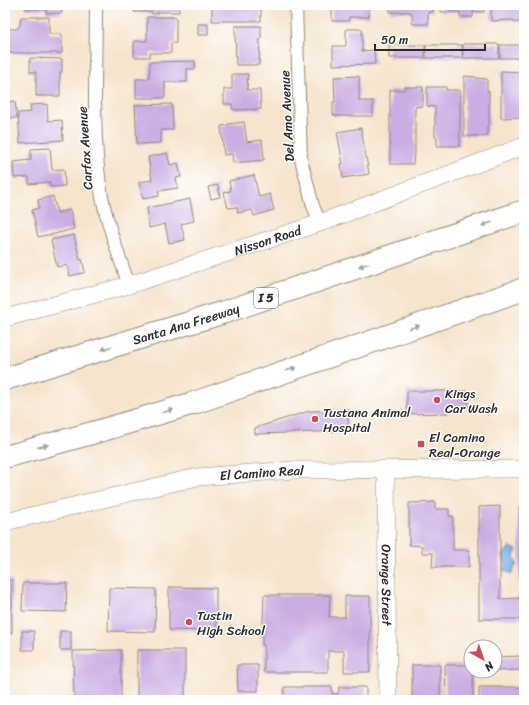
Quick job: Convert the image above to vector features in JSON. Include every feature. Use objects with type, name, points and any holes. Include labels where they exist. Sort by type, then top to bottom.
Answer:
[{"type":"highway","name":"Santa Ana Freeway","points":[[5,379],[225,312],[524,211]]},
{"type":"highway","points":[[5,457],[104,430],[194,402],[524,289]]},
{"type":"street","name":"Carfax Avenue","points":[[96,5],[96,128],[101,186],[105,209],[130,285]]},
{"type":"street","name":"Del Amo Avenue","points":[[296,5],[301,159],[313,206],[320,224]]},
{"type":"street","name":"Nisson Road","points":[[5,318],[130,285],[320,224],[524,146]]},
{"type":"street","name":"El Camino Real","points":[[5,522],[197,477],[294,470],[524,469]]},
{"type":"street","name":"Orange Street","points":[[386,470],[388,700]]},
{"type":"water","points":[[510,547],[517,550],[514,556],[517,564],[511,574],[503,570],[506,565],[503,555]]},
{"type":"building","points":[[26,5],[62,5],[62,13],[46,13],[46,9],[25,9]]},
{"type":"building","points":[[134,5],[179,5],[179,12],[157,12],[157,14],[152,14],[152,12],[134,12]]},
{"type":"building","points":[[229,5],[261,5],[261,21],[212,21],[212,8],[229,8]]},
{"type":"building","points":[[332,5],[373,6],[369,6],[369,17],[349,17],[349,21],[332,21]]},
{"type":"building","points":[[390,5],[433,5],[433,12],[428,12],[428,24],[412,24],[412,13],[390,12]]},
{"type":"building","points":[[441,5],[484,5],[484,12],[473,12],[473,17],[460,17],[460,12],[441,12]]},
{"type":"building","points":[[491,5],[524,6],[524,22],[514,22],[514,20],[491,21]]},
{"type":"building","points":[[21,17],[49,17],[49,34],[62,34],[62,53],[6,53],[7,29],[17,29],[20,25]]},
{"type":"building","points":[[147,17],[176,17],[176,43],[171,43],[171,53],[150,53],[150,57],[134,57],[134,41],[147,41]]},
{"type":"building","points":[[198,24],[208,24],[208,35],[198,35]]},
{"type":"building","points":[[235,26],[261,26],[259,65],[236,65]]},
{"type":"building","points":[[346,29],[362,29],[362,51],[374,50],[375,64],[333,65],[333,46],[346,46]]},
{"type":"building","points":[[463,44],[499,44],[499,58],[463,58]]},
{"type":"building","points":[[389,45],[425,45],[425,58],[389,58]]},
{"type":"building","points":[[426,45],[462,45],[462,58],[426,58]]},
{"type":"building","points":[[500,45],[524,45],[524,58],[500,58]]},
{"type":"building","points":[[30,58],[62,59],[62,72],[60,72],[60,96],[36,96],[36,72],[30,72]]},
{"type":"building","points":[[195,61],[195,69],[187,69],[187,82],[165,82],[165,98],[136,98],[136,79],[149,79],[150,62]]},
{"type":"building","points":[[501,71],[524,72],[524,117],[501,118]]},
{"type":"building","points":[[232,74],[248,74],[247,90],[260,90],[261,109],[236,110],[232,109],[232,104],[224,104],[224,89],[232,89]]},
{"type":"building","points":[[359,76],[359,101],[373,101],[373,116],[333,115],[333,102],[335,102],[334,77]]},
{"type":"building","points":[[464,76],[487,79],[487,91],[489,90],[489,126],[487,126],[487,136],[464,136]]},
{"type":"building","points":[[404,87],[423,87],[423,106],[415,107],[415,155],[413,164],[390,164],[390,90],[404,90]]},
{"type":"building","points":[[427,87],[446,87],[446,90],[460,90],[460,146],[437,146],[437,137],[435,137],[435,107],[427,106]]},
{"type":"building","points":[[15,101],[17,118],[5,118],[5,102]]},
{"type":"building","points":[[47,104],[48,121],[62,120],[63,140],[20,143],[18,113],[31,112],[30,105]]},
{"type":"building","points":[[172,104],[173,130],[161,130],[161,143],[137,144],[135,105]]},
{"type":"building","points":[[244,122],[247,142],[262,140],[264,160],[233,163],[232,154],[224,155],[221,126]]},
{"type":"building","points":[[361,128],[369,174],[343,178],[341,164],[343,164],[337,132]]},
{"type":"building","points":[[50,148],[52,170],[64,169],[65,186],[50,187],[50,182],[29,184],[29,177],[14,178],[13,162],[31,160],[31,149]]},
{"type":"building","points":[[167,153],[170,165],[178,163],[181,177],[176,178],[178,188],[158,191],[159,196],[143,199],[139,182],[152,180],[148,157]]},
{"type":"building","points":[[254,175],[259,197],[270,194],[274,210],[254,216],[252,210],[238,213],[237,207],[228,208],[224,192],[231,191],[229,181]]},
{"type":"building","points":[[218,185],[220,197],[211,199],[208,187]]},
{"type":"building","points":[[53,196],[57,213],[70,210],[74,229],[38,237],[32,210],[39,208],[38,200]]},
{"type":"building","points":[[190,199],[194,221],[181,224],[185,240],[169,243],[165,224],[149,228],[147,208]]},
{"type":"building","points":[[74,235],[80,260],[82,259],[85,272],[70,276],[67,265],[57,267],[51,240]]},
{"type":"building","name":"Kings Car Wash","points":[[407,391],[468,391],[468,408],[448,409],[448,413],[407,414]]},
{"type":"building","name":"Tustana Animal Hospital","points":[[348,410],[348,431],[255,434],[255,428],[309,411]]},
{"type":"building","points":[[435,502],[435,509],[449,509],[449,516],[453,516],[453,550],[469,550],[469,567],[432,567],[433,553],[422,553],[422,546],[409,545],[409,503]]},
{"type":"building","points":[[500,506],[500,599],[520,598],[519,507],[524,507],[524,619],[479,619],[479,507]]},
{"type":"building","points":[[5,580],[12,580],[12,633],[5,633]]},
{"type":"building","points":[[23,583],[67,583],[66,612],[22,611]]},
{"type":"building","points":[[169,587],[216,588],[216,631],[169,630]]},
{"type":"building","points":[[109,588],[156,589],[155,632],[108,631]]},
{"type":"building","points":[[264,595],[330,595],[329,617],[345,617],[345,596],[370,596],[370,672],[344,672],[344,651],[328,651],[328,672],[264,672],[264,645],[262,645]]},
{"type":"building","points":[[22,631],[34,631],[34,650],[22,650]]},
{"type":"building","points":[[60,631],[71,631],[71,650],[60,650]]},
{"type":"building","points":[[121,650],[121,700],[74,700],[73,651]]},
{"type":"building","points":[[137,650],[185,650],[185,700],[137,700]]},
{"type":"building","points":[[520,656],[520,670],[503,671],[503,657]]},
{"type":"building","points":[[237,665],[258,665],[258,691],[238,691]]},
{"type":"building","points":[[412,665],[440,665],[440,700],[412,700]]},
{"type":"building","points":[[445,665],[463,665],[463,679],[473,679],[473,700],[446,700]]},
{"type":"building","points":[[284,687],[332,687],[332,694],[338,694],[339,687],[366,687],[366,700],[284,700]]},
{"type":"building","points":[[479,687],[523,687],[524,700],[479,700]]},
{"type":"place","name":"Kings Car Wash","points":[[437,400]]},
{"type":"place","name":"Tustana Animal Hospital","points":[[315,419]]},
{"type":"place","name":"El Camino Real-Orange","points":[[421,444]]},
{"type":"place","name":"Tustin High School","points":[[189,622]]}]
